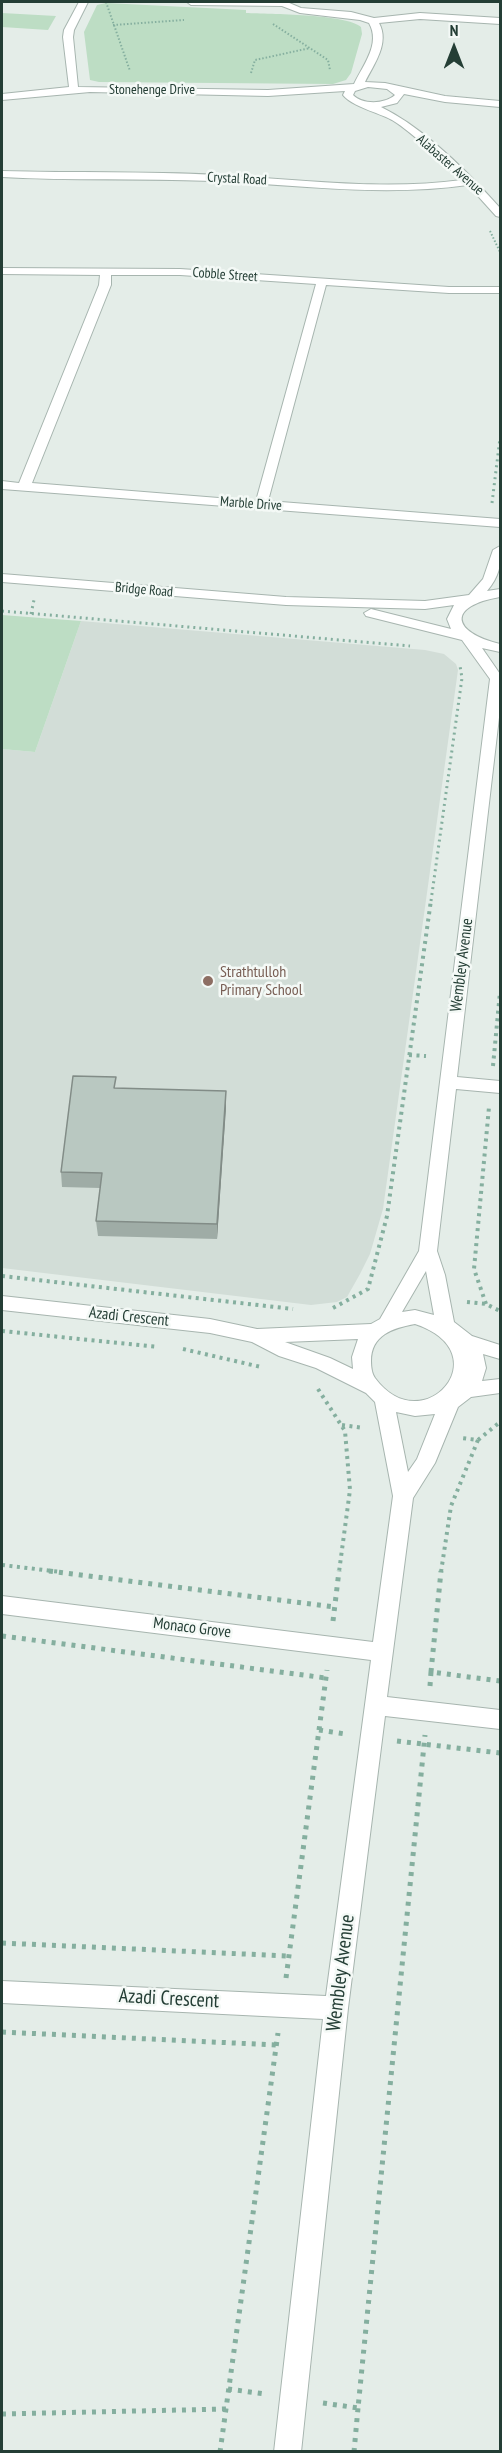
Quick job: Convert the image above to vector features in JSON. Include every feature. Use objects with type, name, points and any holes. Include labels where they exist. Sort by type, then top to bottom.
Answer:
[{"type":"street","points":[[74,90],[68,37],[82,2]]},
{"type":"street","points":[[191,2],[254,4],[282,2],[294,8],[350,14],[373,21],[412,16],[501,21]]},
{"type":"street","points":[[354,101],[348,92],[357,87],[370,68],[379,32],[373,21]]},
{"type":"street","points":[[370,68],[394,94],[397,119]]},
{"type":"street","name":"Stonehenge Drive","points":[[302,93],[376,84],[394,94]]},
{"type":"street","name":"Stonehenge Drive","points":[[2,97],[74,90],[155,89],[302,93],[368,104]]},
{"type":"street","points":[[368,104],[383,104],[394,94],[501,104]]},
{"type":"street","name":"Alabaster Avenue","points":[[368,104],[397,119],[471,182],[501,214]]},
{"type":"street","name":"Crystal Road","points":[[2,174],[176,176],[387,188],[436,187],[471,182]]},
{"type":"street","name":"Cobble Street","points":[[2,271],[180,272],[449,290],[501,290]]},
{"type":"street","points":[[24,487],[105,285],[106,271]]},
{"type":"street","points":[[261,505],[322,281]]},
{"type":"street","name":"Cobble Street","points":[[449,290],[501,301]]},
{"type":"street","name":"Marble Drive","points":[[2,485],[501,523]]},
{"type":"street","points":[[472,598],[489,580],[501,550]]},
{"type":"street","name":"Bridge Road","points":[[2,578],[286,601],[425,605],[501,593]]},
{"type":"street","name":"Wembley Avenue","points":[[445,1323],[436,1275],[428,1251],[499,678],[457,628],[453,620],[460,605],[472,598]]},
{"type":"street","name":"Bridge Road","points":[[286,601],[373,613],[467,638],[483,645],[501,648]]},
{"type":"street","points":[[448,1082],[496,1087]]},
{"type":"street","name":"Wembley Avenue","points":[[380,1328],[428,1251]]},
{"type":"street","name":"Azadi Crescent","points":[[2,1304],[210,1326],[256,1336],[286,1351],[323,1363],[378,1393]]},
{"type":"street","points":[[415,1317],[445,1323],[469,1342],[475,1354],[477,1366],[474,1379],[467,1390],[450,1402],[424,1408],[396,1404],[378,1393],[364,1377],[360,1365],[361,1353],[366,1341],[380,1328],[415,1317]]},
{"type":"street","name":"Azadi Crescent","points":[[256,1336],[380,1328]]},
{"type":"street","points":[[469,1342],[501,1352]]},
{"type":"street","points":[[467,1390],[501,1386]]},
{"type":"street","name":"Wembley Avenue","points":[[286,2451],[336,2008],[403,1496],[390,1431],[378,1393]]},
{"type":"street","name":"Wembley Avenue","points":[[403,1496],[425,1462],[450,1402]]},
{"type":"street","name":"Monaco Grove","points":[[2,1605],[383,1652]]},
{"type":"street","points":[[376,1704],[501,1720]]},
{"type":"street","name":"Azadi Crescent","points":[[2,1992],[336,2008]]},
{"type":"path","points":[[106,2],[130,70]]},
{"type":"path","points":[[250,76],[255,60],[310,48]]},
{"type":"path","points":[[2,611],[416,647]]},
{"type":"path","points":[[324,1309],[333,1308],[368,1289],[387,1216],[462,678],[460,666],[453,660]]},
{"type":"path","points":[[486,1304],[474,1269],[496,1087],[501,992]]},
{"type":"path","points":[[2,1276],[304,1310]]},
{"type":"path","points":[[329,1332],[333,1308]]},
{"type":"path","points":[[2,1331],[159,1347]]},
{"type":"path","points":[[182,1349],[265,1368]]},
{"type":"path","points":[[220,2451],[351,1490],[345,1431],[318,1390],[323,1363]]},
{"type":"path","points":[[354,2451],[438,1590],[451,1506],[478,1440],[501,1422]]},
{"type":"path","points":[[341,1425],[390,1431]]},
{"type":"path","points":[[435,1436],[478,1440]]},
{"type":"path","points":[[2,1565],[335,1607]]},
{"type":"path","points":[[2,1636],[326,1678]]},
{"type":"path","points":[[431,1672],[501,1681]]},
{"type":"path","points":[[319,1730],[501,1753]]},
{"type":"path","points":[[2,1943],[289,1956]]},
{"type":"path","points":[[2,2032],[276,2045]]},
{"type":"path","points":[[228,2389],[358,2408]]},
{"type":"path","points":[[2,2414],[226,2409]]},
{"type":"shaded area","name":"Strathtulloh Primary School","points":[[81,621],[425,650],[444,654],[456,664],[458,670],[383,1209],[370,1254],[347,1297],[337,1302],[311,1305],[2,1268],[2,749],[35,752]]},
{"type":"green space","points":[[106,3],[246,10],[246,13],[325,17],[353,23],[361,27],[362,34],[351,73],[346,80],[333,84],[99,82],[90,80],[84,32],[97,5]]},
{"type":"green space","points":[[2,13],[56,16],[48,30],[2,27]]},
{"type":"green space","points":[[2,615],[81,621],[35,752],[2,749]]},
{"type":"building","points":[[73,1076],[116,1077],[114,1088],[226,1091],[217,1224],[96,1221],[102,1173],[61,1172]]},
{"type":"place","name":"Strathtulloh Primary School","points":[[208,981]]}]
